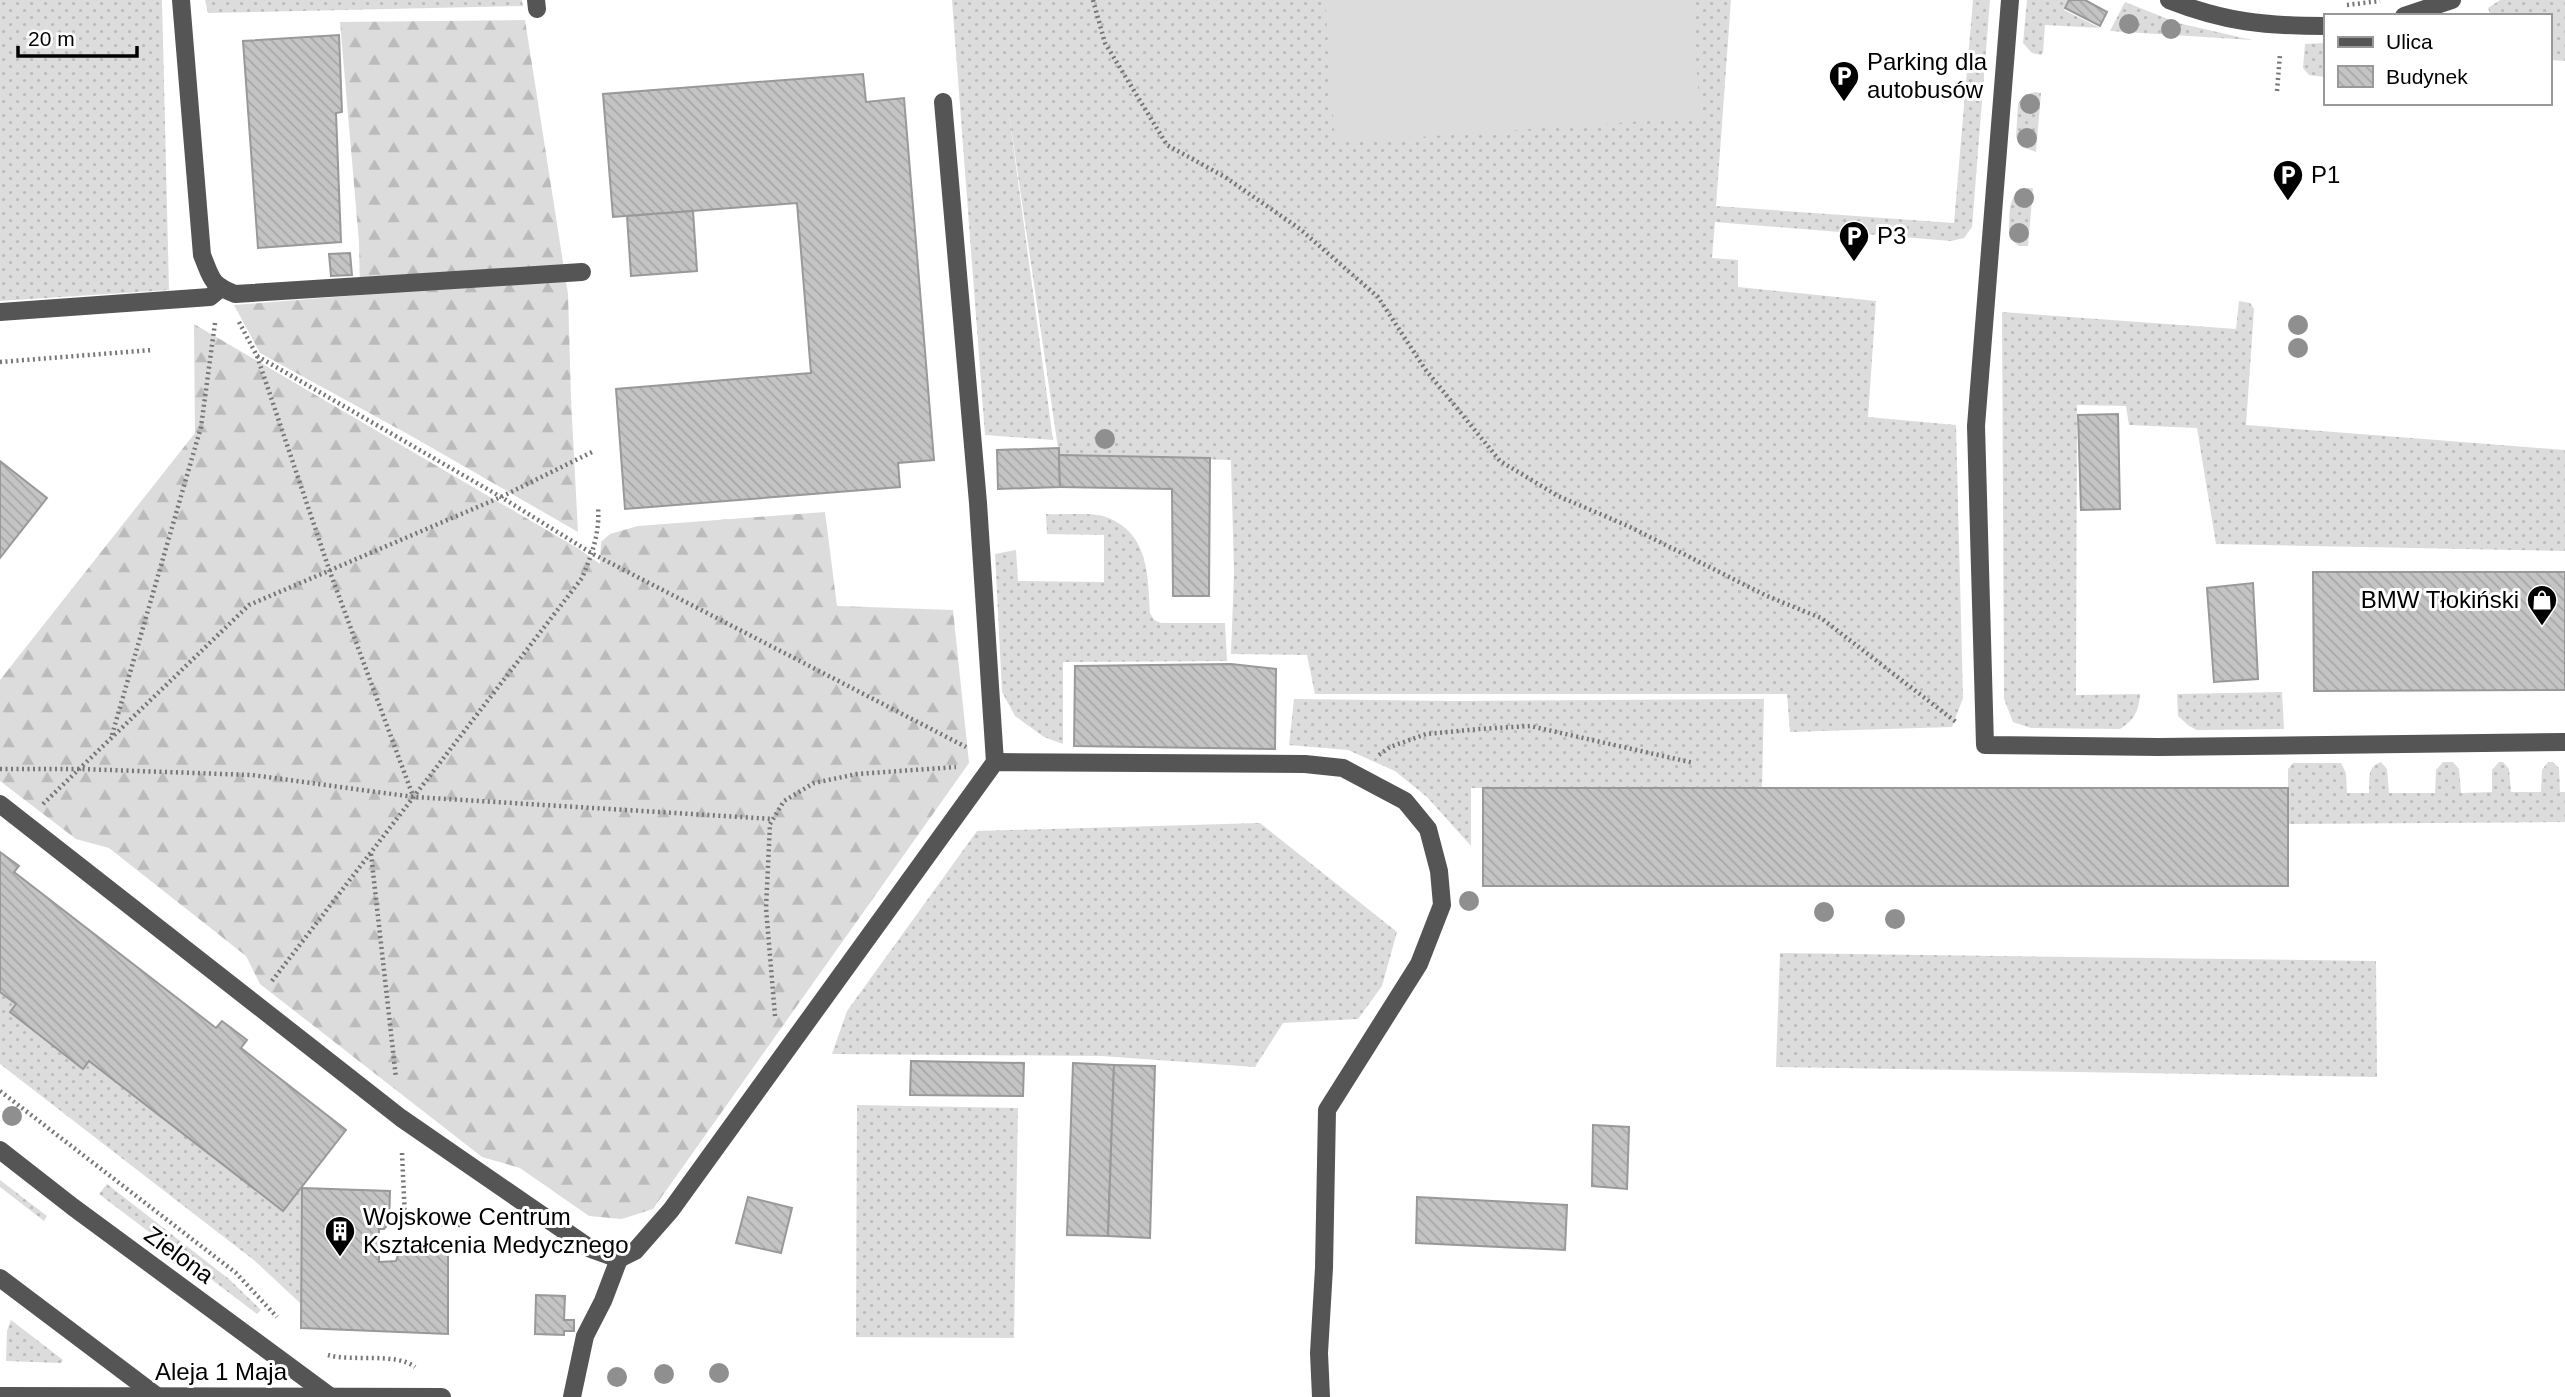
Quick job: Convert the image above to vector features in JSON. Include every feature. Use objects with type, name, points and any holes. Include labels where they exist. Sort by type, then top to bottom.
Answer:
[{"type":"street","points":[[181,0],[202,255],[214,283],[220,288],[235,293],[582,272]]},
{"type":"street","points":[[2010,0],[1976,426],[1985,745],[2159,747],[2565,742]]},
{"type":"street","points":[[2169,0],[2233,21],[2324,26]]},
{"type":"street","points":[[2410,14],[2452,0]]},
{"type":"street","points":[[572,1397],[585,1336],[603,1301],[619,1259],[635,1251],[671,1210],[995,762],[978,503],[943,102]]},
{"type":"street","points":[[0,312],[210,297],[220,288]]},
{"type":"street","points":[[995,762],[1305,764],[1343,768],[1405,801],[1428,829],[1439,871],[1442,905],[1419,964],[1327,1110],[1321,1397]]},
{"type":"street","points":[[0,804],[401,1118],[591,1249],[619,1259]]},
{"type":"street","name":"Zielona","points":[[0,1150],[73,1207],[331,1396]]},
{"type":"street","points":[[0,1278],[158,1397]]},
{"type":"street","name":"Aleja 1 Maja","points":[[0,1396],[441,1397]]},
{"type":"path","points":[[1093,0],[1105,43],[1167,145],[1226,177],[1300,229],[1378,297],[1425,369],[1500,461],[1558,496],[1628,526],[1767,596],[1821,618],[1928,700]]},
{"type":"path","points":[[220,288],[257,356],[330,572],[414,797]]},
{"type":"path","points":[[111,738],[201,427],[220,288]]},
{"type":"path","points":[[0,362],[152,350]]},
{"type":"path","points":[[257,356],[501,496],[593,554],[995,762]]},
{"type":"path","points":[[23,823],[249,605],[501,496],[593,452]]},
{"type":"path","points":[[255,1004],[582,578],[593,554],[599,525],[598,507]]},
{"type":"path","points":[[1354,773],[1390,747],[1426,734],[1530,726],[1694,763]]},
{"type":"path","points":[[779,1061],[766,908],[770,824],[784,801],[814,783],[858,774],[923,771],[995,762]]},
{"type":"path","points":[[0,769],[252,775],[414,797],[773,819]]},
{"type":"path","points":[[371,853],[401,1118],[405,1219],[411,1224],[463,1225]]},
{"type":"path","points":[[0,1091],[236,1273],[279,1320]]},
{"type":"path","points":[[324,1354],[343,1359],[400,1360],[411,1364],[441,1397]]},
{"type":"green space","points":[[0,0],[162,0],[169,290],[0,301]]},
{"type":"green space","points":[[205,0],[522,0],[523,6],[208,13]]},
{"type":"green space","points":[[952,0],[1731,0],[1716,206],[1954,223],[1973,0],[1990,0],[1972,227],[1964,238],[1951,241],[1715,222],[1712,258],[1738,260],[1738,287],[1876,301],[1868,417],[1956,425],[1963,698],[1952,727],[1790,732],[1787,694],[1315,694],[1307,655],[1231,654],[1234,573],[1231,460],[1059,455],[1008,107],[1053,440],[985,435]]},
{"type":"green space","points":[[1325,0],[1692,0],[1700,117],[1335,143]]},
{"type":"green space","points":[[2027,0],[2069,0],[2064,10],[2100,28],[2045,25],[2043,52],[2041,55],[2032,53],[2023,43]]},
{"type":"green space","points":[[2500,0],[2565,0],[2565,61],[2551,60],[2551,14],[2490,14],[2488,8]]},
{"type":"green space","points":[[2125,2],[2178,23],[2252,40],[2110,31]]},
{"type":"green space","points":[[525,20],[568,294],[578,532],[260,353],[234,305],[360,295],[359,242],[340,22]]},
{"type":"green space","points":[[2324,43],[2324,77],[2309,75],[2303,68],[2305,44]]},
{"type":"green space","points":[[2041,93],[2036,152],[2022,147],[2016,137],[2018,104],[2024,95]]},
{"type":"green space","points":[[2033,188],[2028,246],[2019,246],[2010,239],[2011,203],[2018,192]]},
{"type":"green space","points":[[2239,301],[2250,303],[2254,309],[2246,425],[2565,450],[2565,551],[2216,544],[2197,428],[2129,425],[2126,406],[2077,405],[2076,695],[2140,694],[2138,705],[2129,722],[2120,729],[2031,728],[2013,722],[2004,699],[2002,312],[2236,329]]},
{"type":"green space","points":[[194,324],[579,549],[600,564],[601,542],[610,534],[638,526],[825,512],[837,606],[953,610],[969,763],[653,1209],[622,1219],[589,1216],[520,1168],[482,1157],[260,984],[246,956],[109,848],[76,839],[0,781],[0,680],[195,433]]},
{"type":"green space","points":[[1046,514],[1101,515],[1120,524],[1131,533],[1143,557],[1147,570],[1150,613],[1154,620],[1161,623],[1225,623],[1227,661],[1063,662],[1063,744],[1044,737],[1015,716],[1002,692],[995,554],[1016,550],[1018,581],[1104,582],[1104,535],[1047,534]]},
{"type":"green space","points":[[2282,692],[2284,729],[2197,730],[2178,716],[2177,694]]},
{"type":"green space","points":[[1294,699],[1764,699],[1762,788],[1471,788],[1471,846],[1427,797],[1395,771],[1348,750],[1289,745]]},
{"type":"green space","points":[[2381,762],[2387,769],[2389,793],[2435,793],[2436,770],[2443,762],[2453,762],[2459,769],[2461,793],[2492,792],[2492,770],[2499,762],[2503,762],[2509,769],[2511,792],[2541,792],[2542,770],[2548,762],[2553,762],[2559,768],[2560,792],[2565,792],[2565,822],[2288,824],[2288,769],[2293,763],[2341,763],[2346,773],[2347,793],[2369,793],[2371,771]]},
{"type":"green space","points":[[1260,823],[1397,932],[1382,986],[1358,1019],[1283,1023],[1255,1067],[1102,1056],[832,1054],[847,1011],[977,831]]},
{"type":"green space","points":[[1780,953],[2376,961],[2377,1077],[1776,1067]]},
{"type":"green space","points":[[0,992],[16,1004],[10,1012],[83,1068],[89,1061],[283,1211],[302,1188],[301,1304],[255,1261],[0,1064]]},
{"type":"green space","points":[[857,1105],[1018,1108],[1014,1338],[856,1337]]},
{"type":"green space","points":[[0,1180],[47,1216],[44,1221],[0,1187]]},
{"type":"green space","points":[[107,1184],[229,1279],[261,1310],[257,1314],[99,1194]]},
{"type":"green space","points":[[11,1320],[63,1360],[61,1363],[6,1361],[7,1331]]},
{"type":"building","points":[[2069,0],[2085,0],[2107,12],[2100,26],[2065,8]]},
{"type":"building","points":[[339,35],[342,112],[336,113],[341,242],[258,248],[243,41]]},
{"type":"building","points":[[863,74],[866,102],[904,98],[934,460],[898,463],[900,487],[625,509],[616,389],[811,373],[797,203],[613,217],[603,94]]},
{"type":"building","points":[[693,211],[697,271],[631,276],[627,216]]},
{"type":"building","points":[[350,253],[352,275],[331,276],[329,254]]},
{"type":"building","points":[[2118,414],[2120,509],[2081,510],[2078,415]]},
{"type":"building","points":[[1059,448],[1060,487],[998,489],[997,450]]},
{"type":"building","points":[[1059,455],[1210,458],[1209,596],[1173,596],[1172,489],[1060,487]]},
{"type":"building","points":[[0,461],[47,498],[0,558]]},
{"type":"building","points":[[2313,572],[2565,572],[2565,690],[2314,691]]},
{"type":"building","points":[[2253,583],[2258,679],[2214,682],[2207,588]]},
{"type":"building","points":[[1231,664],[1276,669],[1275,749],[1074,746],[1075,666]]},
{"type":"building","points":[[1483,788],[2288,788],[2288,886],[1483,886]]},
{"type":"building","points":[[0,852],[19,866],[14,872],[216,1028],[222,1021],[247,1040],[241,1048],[346,1130],[283,1211],[89,1061],[83,1069],[10,1012],[16,1004],[0,992]]},
{"type":"building","points":[[911,1061],[1024,1063],[1023,1096],[910,1095]]},
{"type":"building","points":[[1073,1063],[1114,1065],[1108,1236],[1067,1235]]},
{"type":"building","points":[[1114,1065],[1155,1066],[1150,1238],[1108,1236]]},
{"type":"building","points":[[1593,1125],[1629,1127],[1627,1189],[1592,1186]]},
{"type":"building","name":"Wojskowe Centrum Kształcenia Medycznego","points":[[302,1188],[390,1191],[389,1223],[384,1229],[379,1229],[379,1262],[396,1261],[403,1250],[418,1247],[418,1244],[448,1244],[448,1334],[301,1328]]},
{"type":"building","points":[[748,1197],[792,1208],[781,1253],[736,1243]]},
{"type":"building","points":[[1417,1197],[1567,1205],[1565,1250],[1416,1243]]},
{"type":"building","points":[[536,1295],[565,1296],[564,1320],[574,1320],[574,1331],[564,1331],[564,1335],[535,1334]]},
{"type":"place","name":"Parking dla autobusów","points":[[1844,103]]},
{"type":"place","name":"P1","points":[[2288,202]]},
{"type":"place","name":"P3","points":[[1854,263]]},
{"type":"place","name":"BMW Tłokiński","points":[[2542,627]]},
{"type":"place","name":"Wojskowe Centrum Kształcenia Medycznego","points":[[340,1258]]}]
